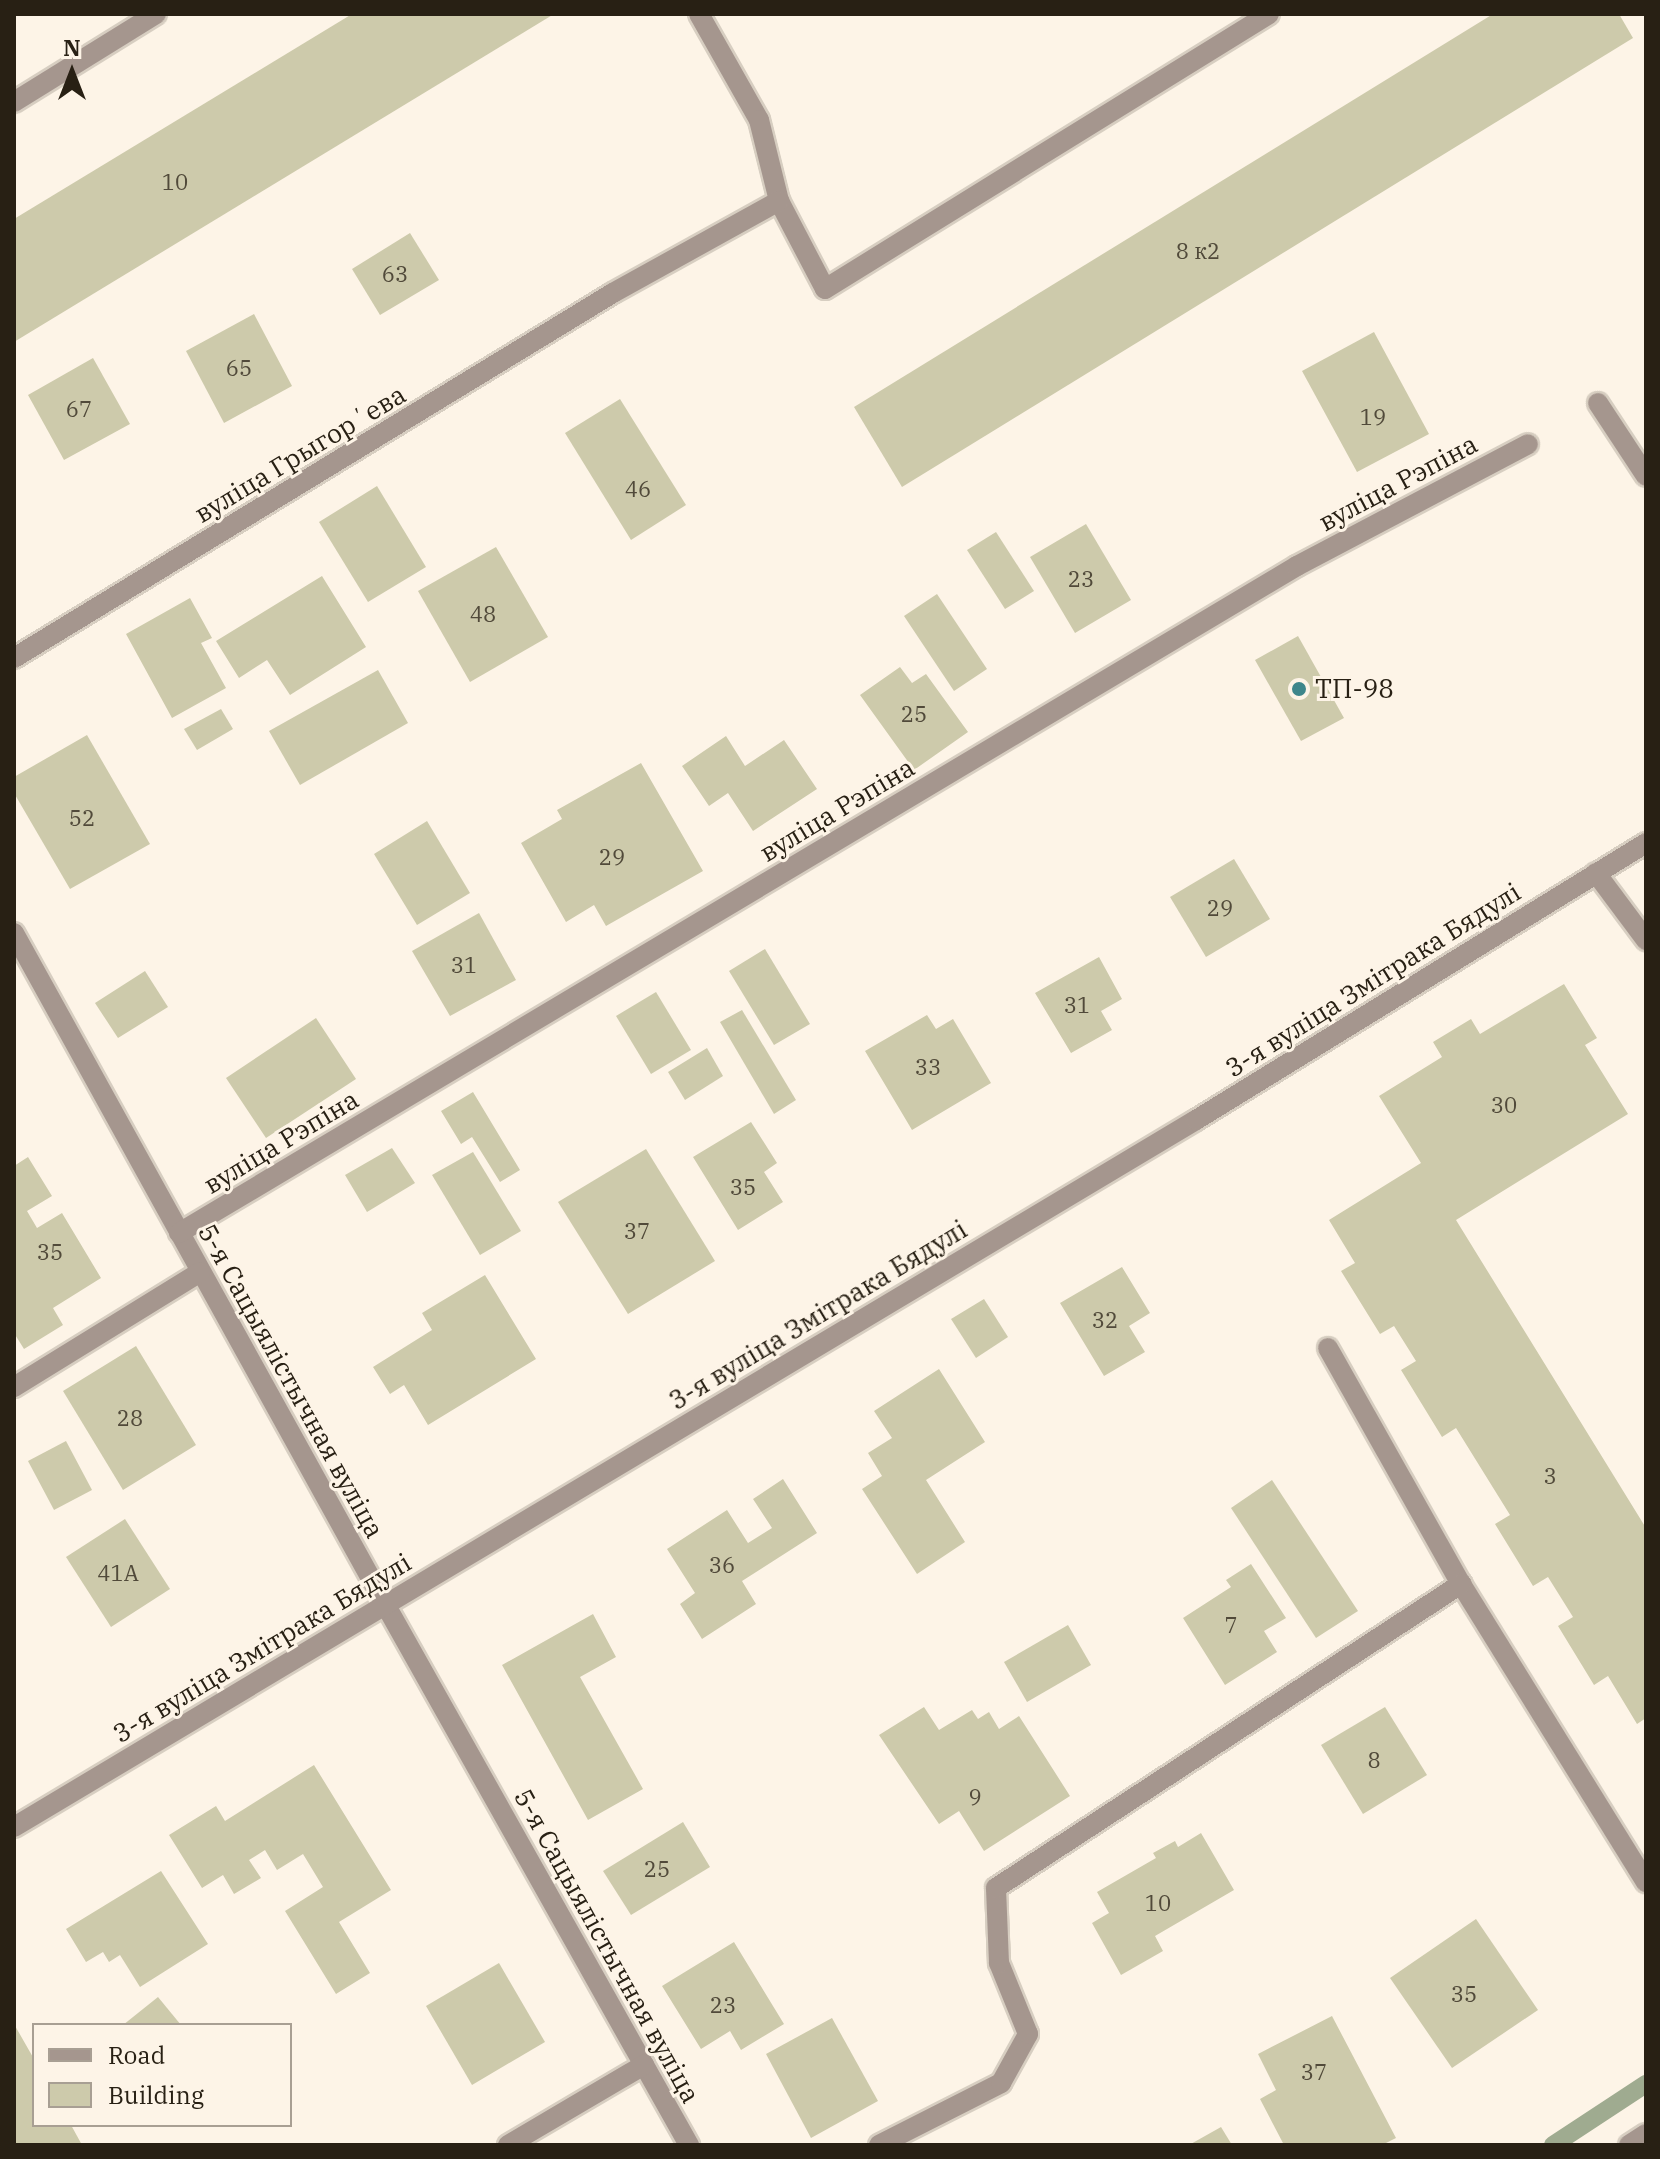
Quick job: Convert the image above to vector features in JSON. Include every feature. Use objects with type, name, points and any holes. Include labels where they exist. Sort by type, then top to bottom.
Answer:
[{"type":"street","points":[[14,102],[156,14]]},
{"type":"street","points":[[699,14],[759,120],[779,201],[825,289],[1269,14]]},
{"type":"street","name":"вуліца Грыгорʼева","points":[[14,658],[613,293],[779,201]]},
{"type":"street","points":[[1598,403],[1646,476]]},
{"type":"street","name":"вуліца Рэпіна","points":[[179,1233],[1297,566],[1528,444]]},
{"type":"street","name":"3-я вуліца Змітрака Бядулі","points":[[14,1827],[1196,1120],[1646,843]]},
{"type":"street","points":[[1596,873],[1646,940]]},
{"type":"street","name":"5-я Сацыялістычная вуліца","points":[[14,933],[200,1272],[689,2145]]},
{"type":"street","points":[[14,1387],[200,1272]]},
{"type":"street","points":[[1328,1348],[1461,1584],[1646,1882]]},
{"type":"street","points":[[879,2145],[1001,2083],[1028,2034],[999,1963],[996,1888],[1461,1584]]},
{"type":"street","points":[[508,2145],[644,2065]]},
{"type":"street","points":[[1629,2145],[1646,2134]]},
{"type":"building","points":[[352,14],[554,14],[14,342],[14,219]]},
{"type":"building","points":[[1493,14],[1619,14],[1633,38],[902,487],[854,407]]},
{"type":"building","points":[[410,233],[439,280],[380,315],[352,269]]},
{"type":"building","points":[[254,314],[292,386],[224,423],[186,351]]},
{"type":"building","points":[[1374,332],[1429,434],[1357,472],[1302,371]]},
{"type":"building","points":[[93,358],[130,424],[64,460],[28,395]]},
{"type":"building","points":[[620,399],[686,505],[631,540],[565,433]]},
{"type":"building","points":[[377,486],[426,567],[368,602],[319,522]]},
{"type":"building","points":[[1086,524],[1131,600],[1075,633],[1030,557]]},
{"type":"building","points":[[996,532],[1034,591],[1005,609],[967,550]]},
{"type":"building","points":[[496,547],[548,637],[470,682],[418,591]]},
{"type":"building","points":[[322,576],[366,647],[290,695],[267,660],[239,678],[216,641]]},
{"type":"building","points":[[937,594],[987,669],[954,691],[904,616]]},
{"type":"building","points":[[190,598],[212,638],[201,643],[226,688],[172,718],[126,634]]},
{"type":"building","name":"ТП-98","points":[[1298,636],[1344,718],[1301,741],[1255,660]]},
{"type":"building","points":[[900,667],[912,683],[926,674],[968,732],[914,770],[860,695]]},
{"type":"building","points":[[378,670],[408,723],[300,785],[269,731]]},
{"type":"building","points":[[221,709],[233,729],[197,750],[184,729]]},
{"type":"building","points":[[87,735],[150,844],[70,889],[14,793],[14,777]]},
{"type":"building","points":[[726,736],[745,766],[784,740],[817,789],[753,831],[728,793],[709,806],[682,766]]},
{"type":"building","points":[[641,763],[703,871],[606,926],[594,905],[566,922],[521,843],[562,819],[557,810]]},
{"type":"building","points":[[427,821],[470,893],[417,925],[374,854]]},
{"type":"building","points":[[1234,859],[1270,919],[1206,957],[1170,897]]},
{"type":"building","points":[[479,913],[516,980],[450,1016],[412,951]]},
{"type":"building","points":[[765,949],[810,1024],[774,1045],[729,971]]},
{"type":"building","points":[[1099,957],[1122,999],[1101,1011],[1112,1030],[1071,1053],[1035,993]]},
{"type":"building","points":[[145,971],[168,1007],[118,1038],[95,1003]]},
{"type":"building","points":[[1564,984],[1597,1038],[1585,1045],[1628,1114],[1456,1220],[1646,1528],[1646,1718],[1637,1724],[1608,1676],[1594,1685],[1558,1626],[1573,1617],[1548,1577],[1533,1586],[1495,1524],[1510,1515],[1456,1428],[1442,1437],[1401,1370],[1416,1361],[1394,1326],[1380,1334],[1341,1271],[1355,1263],[1329,1220],[1421,1163],[1379,1096],[1442,1057],[1433,1042],[1471,1019],[1480,1034]]},
{"type":"building","points":[[656,992],[691,1050],[651,1074],[616,1016]]},
{"type":"building","points":[[742,1010],[796,1100],[774,1114],[720,1022]]},
{"type":"building","points":[[927,1015],[936,1029],[953,1019],[991,1083],[912,1130],[865,1051]]},
{"type":"building","points":[[316,1018],[356,1079],[266,1138],[226,1078]]},
{"type":"building","points":[[707,1048],[723,1076],[685,1100],[668,1072]]},
{"type":"building","points":[[473,1092],[520,1170],[500,1182],[472,1137],[461,1144],[441,1111]]},
{"type":"building","points":[[751,1122],[777,1163],[764,1172],[783,1202],[738,1230],[693,1157]]},
{"type":"building","points":[[392,1148],[415,1183],[367,1212],[345,1175]]},
{"type":"building","points":[[646,1149],[715,1261],[628,1314],[558,1202]]},
{"type":"building","points":[[473,1152],[521,1231],[480,1255],[432,1175]]},
{"type":"building","points":[[28,1157],[52,1196],[27,1211],[37,1228],[62,1213],[101,1278],[53,1308],[63,1325],[24,1349],[14,1333],[14,1166]]},
{"type":"building","points":[[1122,1267],[1150,1313],[1129,1326],[1145,1352],[1104,1376],[1060,1303]]},
{"type":"building","points":[[485,1275],[536,1359],[428,1425],[404,1385],[390,1394],[373,1367],[432,1330],[422,1313]]},
{"type":"building","points":[[984,1299],[1008,1337],[976,1358],[951,1319]]},
{"type":"building","points":[[136,1346],[196,1445],[123,1490],[63,1391]]},
{"type":"building","points":[[939,1369],[985,1442],[926,1480],[965,1542],[917,1574],[862,1489],[882,1476],[868,1453],[892,1438],[874,1411]]},
{"type":"building","points":[[66,1441],[92,1490],[54,1510],[28,1461]]},
{"type":"building","points":[[783,1479],[817,1533],[742,1581],[756,1604],[702,1639],[680,1604],[695,1593],[667,1549],[727,1510],[748,1543],[772,1528],[753,1499]]},
{"type":"building","points":[[1272,1480],[1358,1611],[1316,1638],[1231,1508]]},
{"type":"building","points":[[125,1519],[170,1589],[111,1627],[66,1557]]},
{"type":"building","points":[[1251,1564],[1286,1618],[1264,1631],[1277,1652],[1225,1685],[1183,1618],[1231,1587],[1226,1580]]},
{"type":"building","points":[[593,1614],[616,1657],[580,1677],[643,1789],[588,1820],[502,1665]]},
{"type":"building","points":[[1068,1625],[1091,1665],[1027,1702],[1004,1662]]},
{"type":"building","points":[[924,1707],[939,1730],[972,1710],[978,1719],[989,1712],[999,1729],[1019,1716],[1070,1796],[984,1851],[959,1811],[939,1824],[879,1735]]},
{"type":"building","points":[[1385,1707],[1427,1775],[1363,1814],[1321,1745]]},
{"type":"building","points":[[314,1765],[391,1890],[339,1922],[370,1973],[336,1994],[285,1911],[323,1887],[303,1854],[277,1870],[265,1850],[249,1860],[261,1878],[234,1894],[223,1875],[202,1888],[169,1835],[216,1806],[225,1821]]},
{"type":"building","points":[[683,1822],[710,1867],[631,1915],[603,1871]]},
{"type":"building","points":[[1201,1833],[1234,1890],[1155,1936],[1163,1951],[1121,1975],[1092,1923],[1109,1913],[1097,1892],[1156,1858],[1153,1853],[1175,1841],[1178,1847]]},
{"type":"building","points":[[161,1871],[208,1944],[140,1987],[120,1955],[109,1962],[103,1952],[86,1962],[66,1929]]},
{"type":"building","points":[[1476,1919],[1538,2010],[1452,2068],[1390,1978]]},
{"type":"building","points":[[734,1942],[784,2024],[741,2050],[730,2031],[701,2049],[662,1986]]},
{"type":"building","points":[[499,1963],[545,2042],[472,2085],[426,2006]]},
{"type":"building","points":[[158,1997],[179,2023],[126,2023]]},
{"type":"building","points":[[1332,2016],[1396,2138],[1382,2145],[1284,2145],[1260,2099],[1276,2090],[1258,2054]]},
{"type":"building","points":[[832,2018],[878,2101],[811,2138],[766,2054]]},
{"type":"building","points":[[14,2024],[32,2056],[32,2127],[72,2127],[82,2145],[14,2145]]},
{"type":"building","points":[[1221,2127],[1232,2145],[1189,2145]]},
{"type":"waterway","points":[[1553,2145],[1646,2084]]},
{"type":"place","name":"ТП-98","points":[[1299,689]]}]
